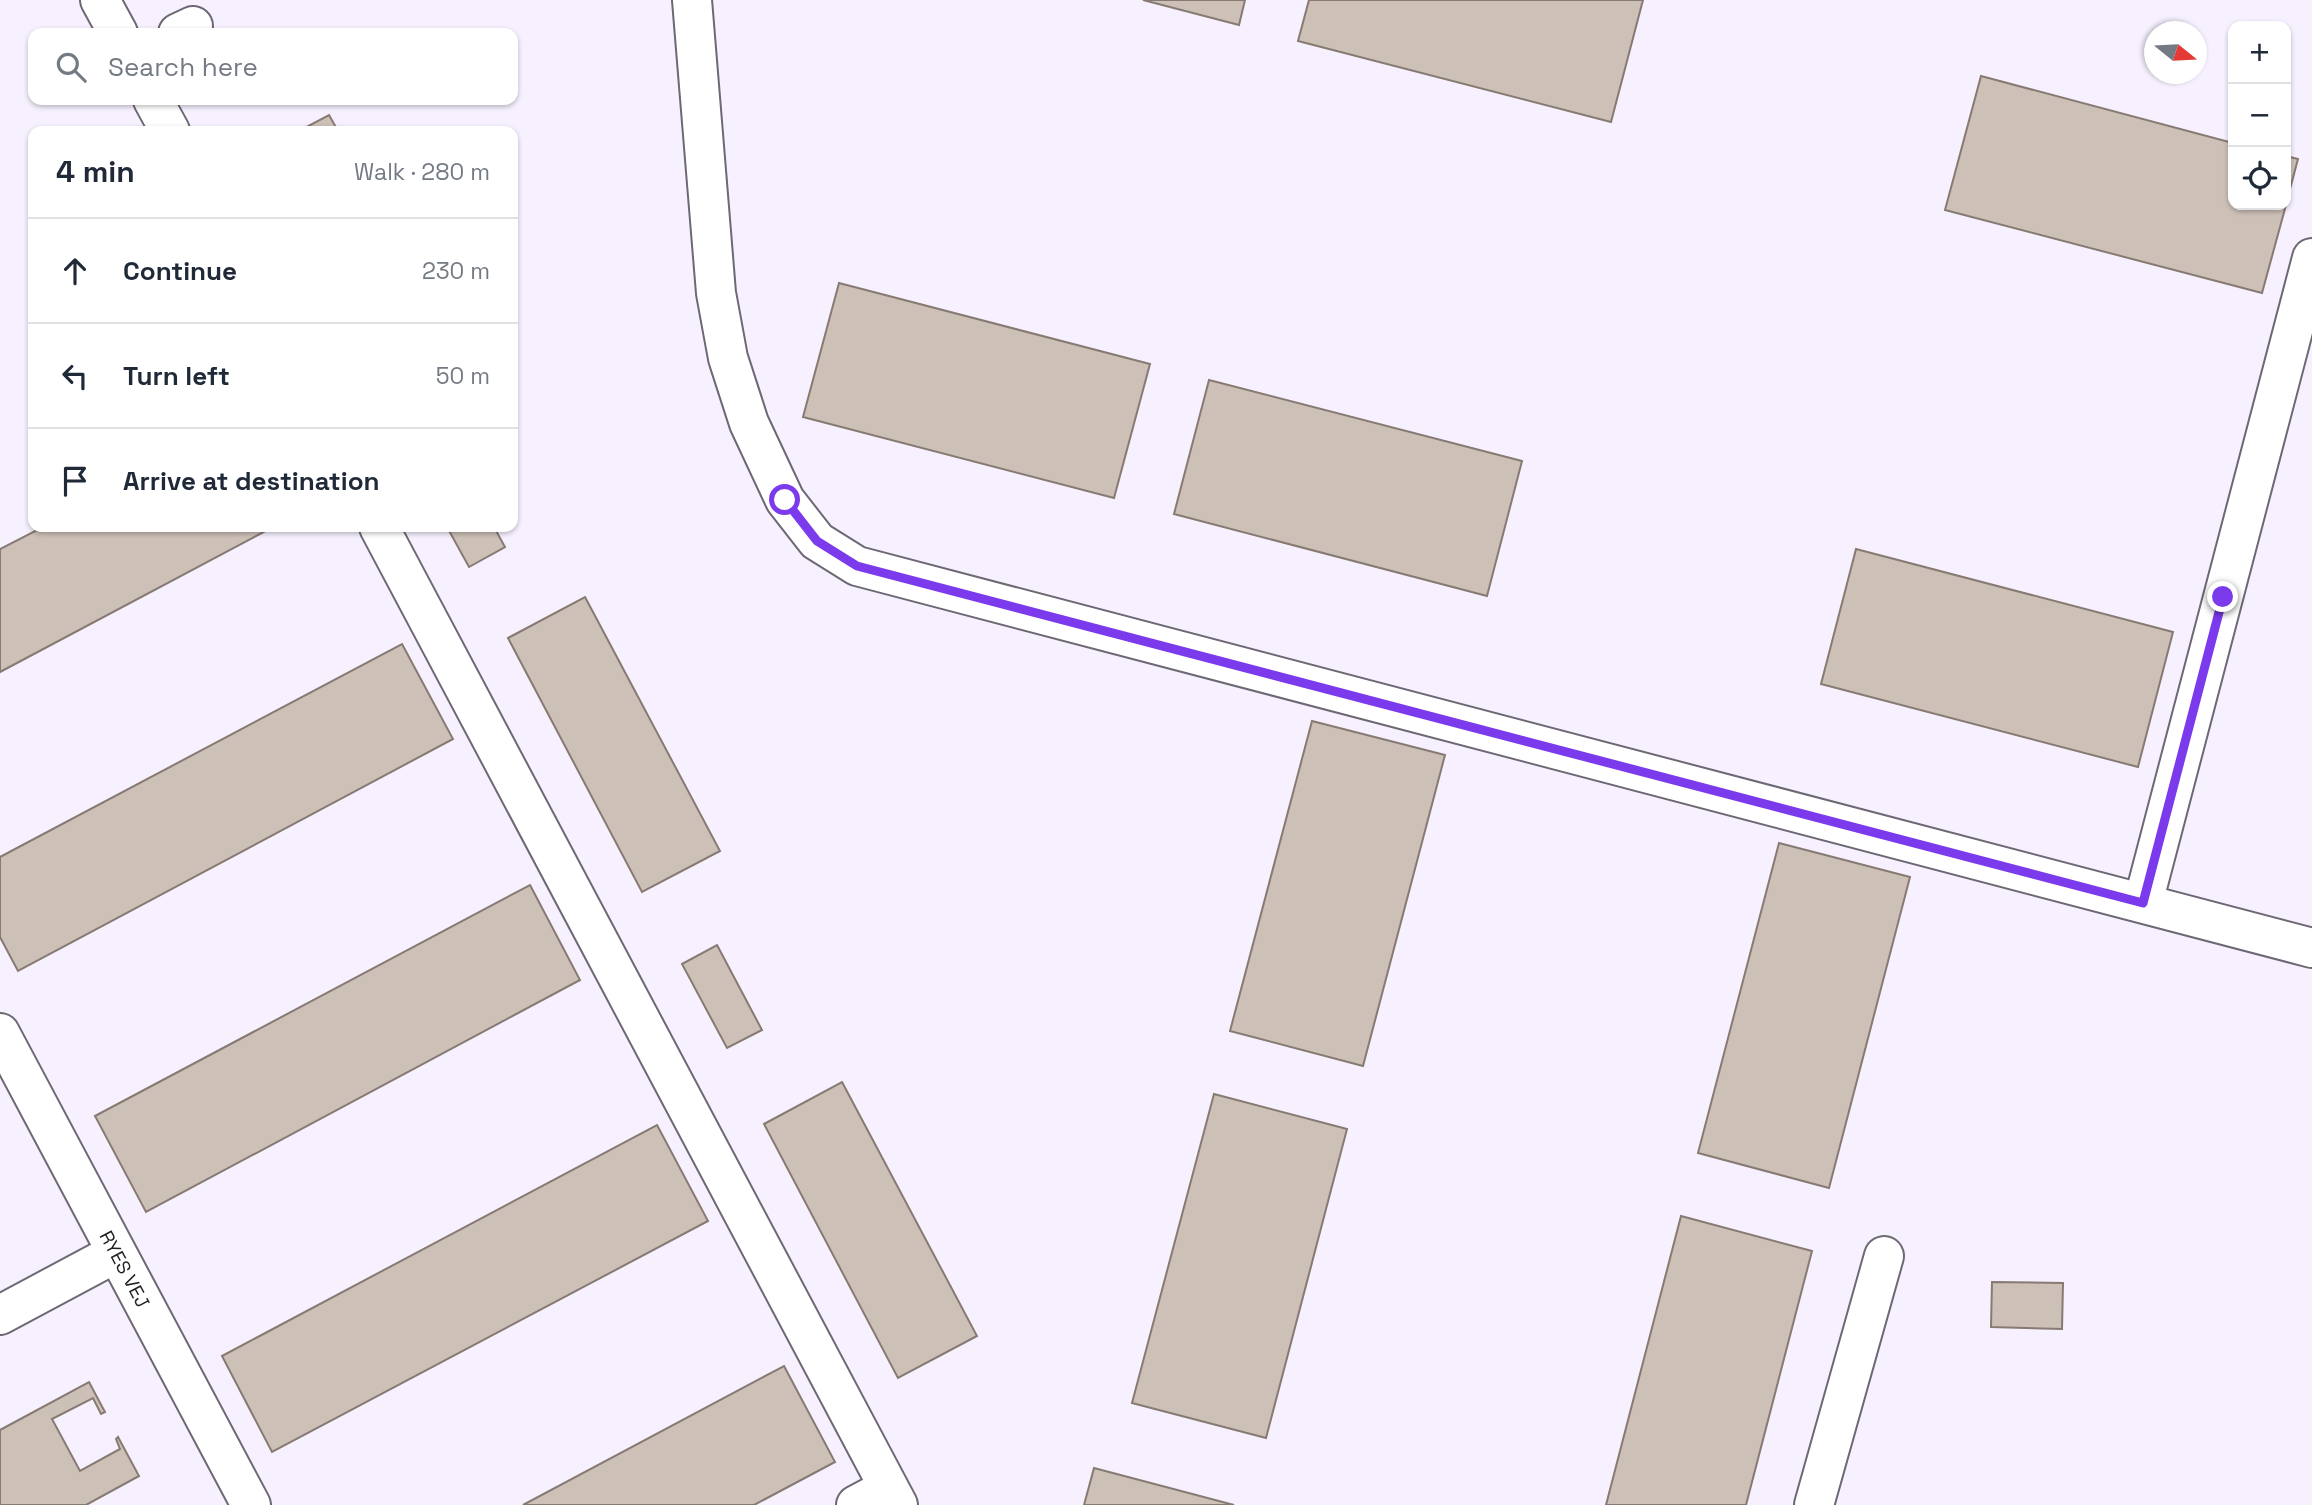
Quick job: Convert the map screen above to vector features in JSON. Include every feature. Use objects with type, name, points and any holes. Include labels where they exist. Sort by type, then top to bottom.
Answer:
[{"type":"lane","points":[[100,0],[115,28]]},
{"type":"lane","points":[[692,0],[716,293],[728,358],[749,423],[785,500],[817,541],[857,566],[2312,948]]},
{"type":"lane","points":[[156,105],[167,126]]},
{"type":"lane","points":[[2143,903],[2312,258]]},
{"type":"lane","points":[[382,532],[881,1499]]},
{"type":"lane","name":"RYES VEJ","points":[[0,1033],[251,1505]]},
{"type":"lane","points":[[0,1314],[116,1253]]},
{"type":"lane","points":[[1814,1505],[1884,1256]]},
{"type":"building","points":[[1143,0],[1245,0],[1239,25]]},
{"type":"building","points":[[1309,0],[1643,0],[1611,122],[1298,41]]},
{"type":"building","points":[[1981,76],[2228,142],[2228,210],[2285,210],[2262,293],[1945,210]]},
{"type":"building","points":[[329,115],[335,126],[308,126]]},
{"type":"building","points":[[2291,157],[2298,159],[2291,185]]},
{"type":"building","points":[[839,283],[1150,364],[1114,498],[803,417]]},
{"type":"building","points":[[1209,380],[1522,461],[1487,596],[1174,514]]},
{"type":"building","points":[[33,532],[264,532],[0,672],[0,549]]},
{"type":"building","points":[[450,532],[497,532],[505,547],[469,567]]},
{"type":"building","points":[[1856,549],[2173,632],[2138,767],[1821,684]]},
{"type":"building","points":[[585,597],[720,851],[642,892],[508,638]]},
{"type":"building","points":[[402,644],[453,739],[18,971],[0,937],[0,857]]},
{"type":"building","points":[[1312,721],[1445,755],[1363,1066],[1230,1031]]},
{"type":"building","points":[[1779,843],[1910,877],[1829,1188],[1698,1153]]},
{"type":"building","points":[[530,885],[580,980],[146,1212],[95,1116]]},
{"type":"building","points":[[717,945],[762,1030],[727,1048],[682,964]]},
{"type":"building","points":[[842,1082],[977,1336],[898,1378],[764,1124]]},
{"type":"building","points":[[1214,1094],[1347,1129],[1266,1438],[1132,1403]]},
{"type":"building","points":[[657,1125],[708,1221],[272,1452],[222,1356]]},
{"type":"building","points":[[1681,1216],[1812,1251],[1746,1505],[1606,1505]]},
{"type":"building","points":[[1992,1282],[2063,1283],[2062,1329],[1991,1327]]},
{"type":"building","points":[[784,1366],[835,1462],[754,1505],[523,1505]]},
{"type":"building","points":[[89,1382],[105,1412],[101,1414],[93,1398],[52,1419],[80,1471],[120,1449],[116,1439],[118,1437],[139,1476],[86,1505],[0,1505],[0,1430]]},
{"type":"building","points":[[1094,1468],[1234,1505],[1084,1505]]},
{"type":"route","points":[[785,500],[817,541],[857,566],[2143,903],[2223,597]]}]
